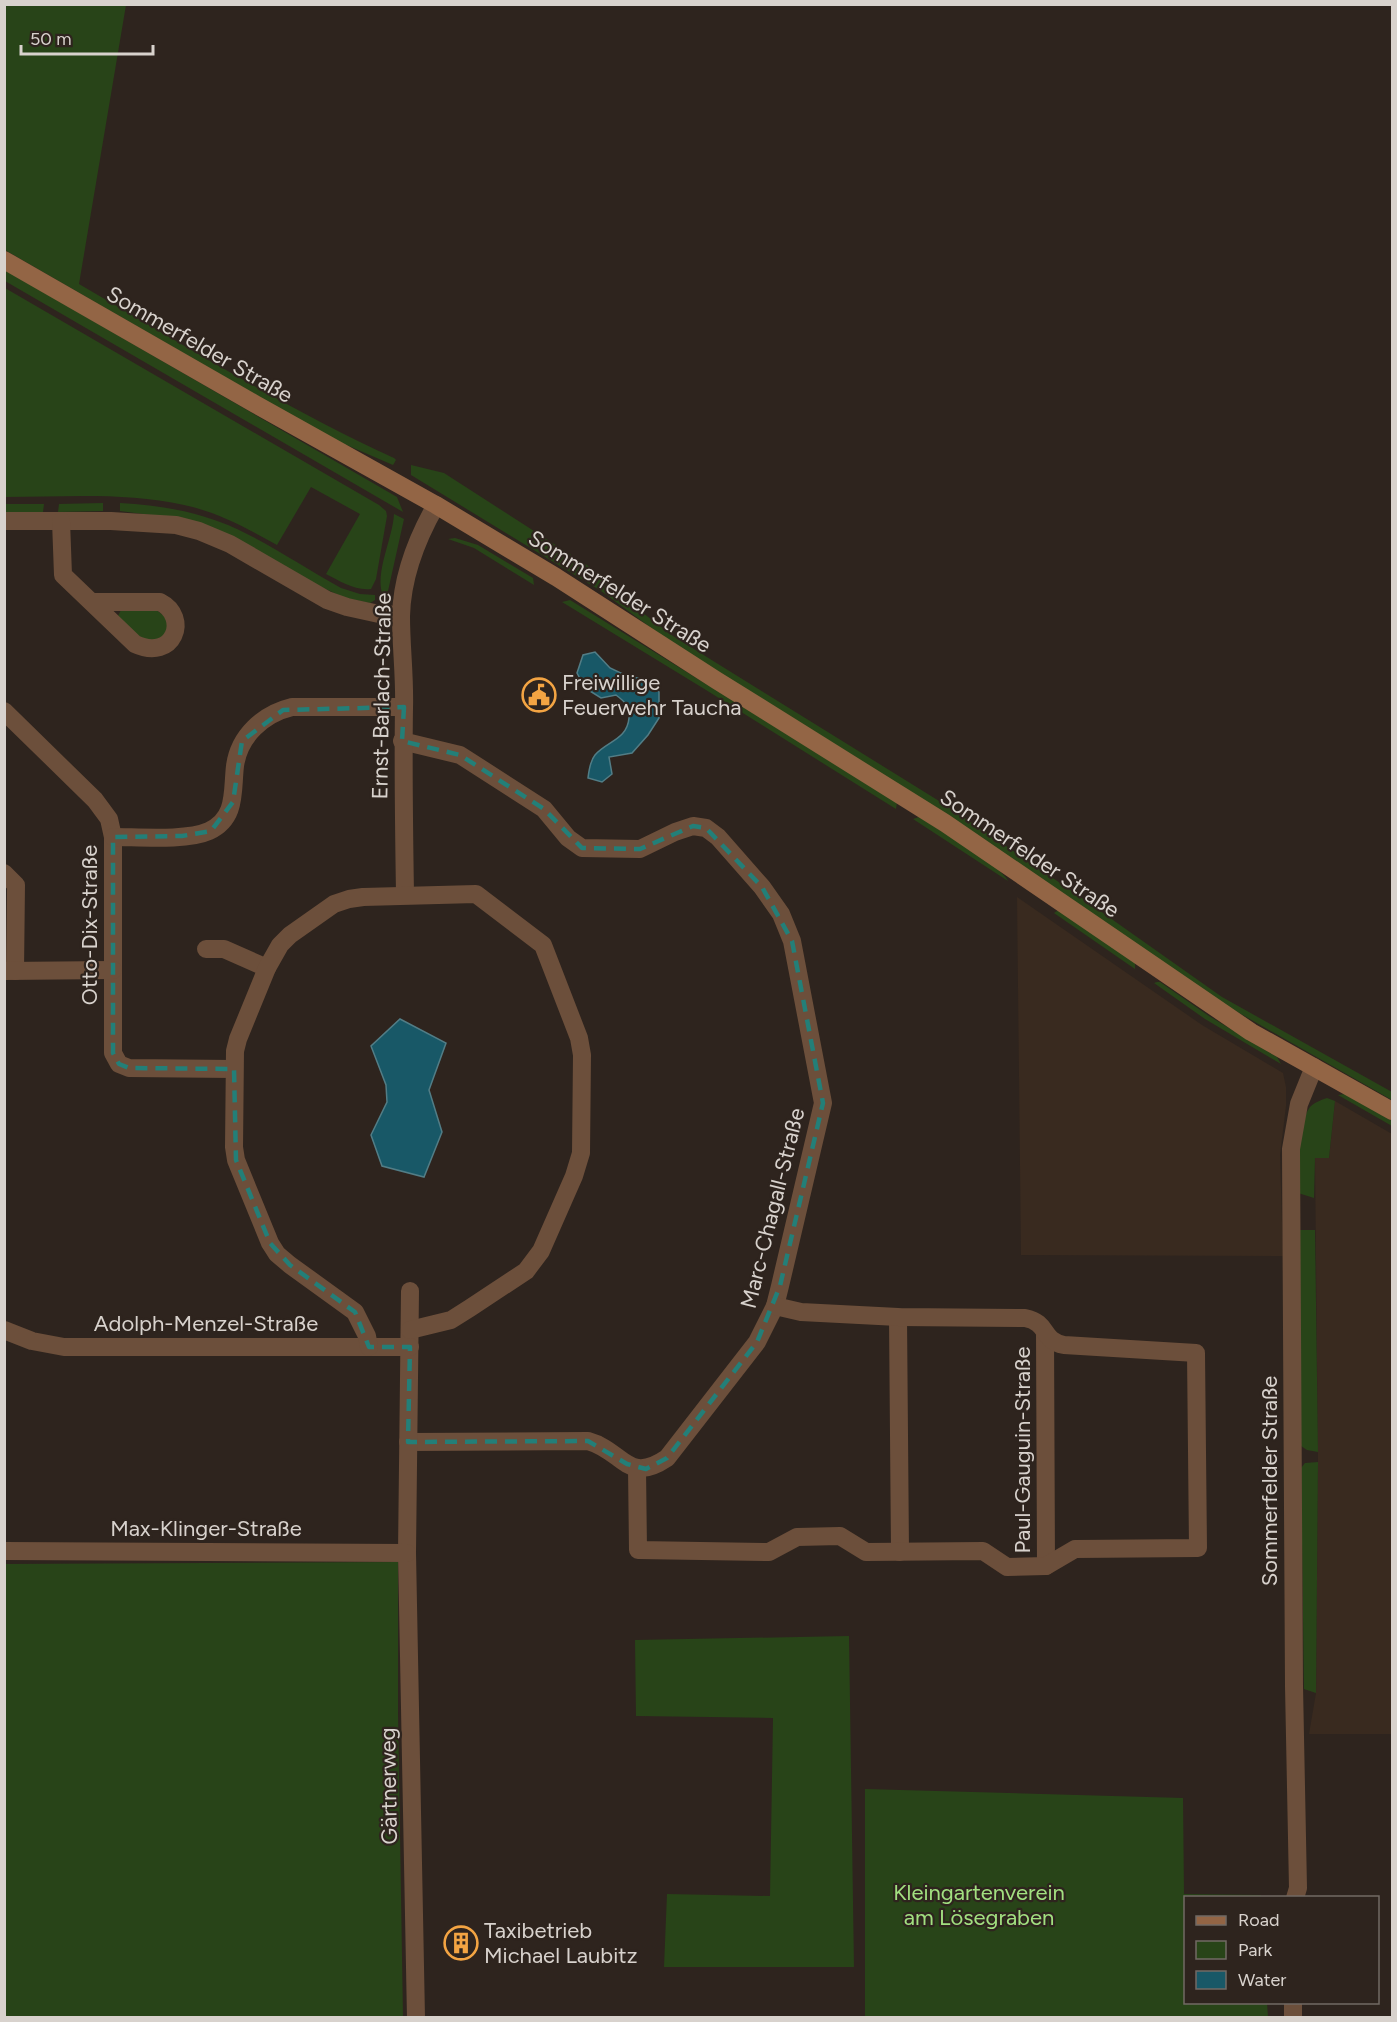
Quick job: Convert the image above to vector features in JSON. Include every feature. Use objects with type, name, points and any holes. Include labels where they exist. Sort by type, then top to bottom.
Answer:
[{"type":"main road","name":"Sommerfelder Straße","points":[[4,260],[436,505],[574,588],[945,823],[1251,1032],[1392,1111]]},
{"type":"street","name":"Ernst-Barlach-Straße","points":[[405,894],[401,615],[410,559],[422,528],[436,505]]},
{"type":"street","points":[[4,521],[141,522],[184,527],[230,544],[327,600],[379,614],[401,615]]},
{"type":"street","points":[[62,521],[63,575],[93,602]]},
{"type":"street","points":[[113,837],[182,836],[211,831],[225,818],[232,802],[235,767],[242,741],[261,722],[283,710],[292,707],[404,707]]},
{"type":"street","name":"Otto-Dix-Straße","points":[[4,711],[95,800],[109,819],[113,837],[113,1053],[119,1064],[129,1068],[234,1069]]},
{"type":"street","name":"Marc-Chagall-Straße","points":[[402,741],[460,754],[544,809],[568,838],[582,848],[640,849],[693,826],[706,828],[718,837],[762,887],[781,914],[792,941],[823,1103],[775,1306],[757,1342],[667,1458],[646,1469],[637,1468]]},
{"type":"street","points":[[4,873],[16,885],[10,971],[113,970]]},
{"type":"street","points":[[369,1347],[367,1336],[355,1312],[290,1265],[277,1254],[270,1243],[235,1154],[234,1069],[238,1039],[267,968],[280,945],[334,904],[356,898],[405,894],[476,894],[543,945],[579,1038],[582,1066],[581,1153],[574,1176],[541,1251],[526,1271],[451,1320],[410,1338]]},
{"type":"street","points":[[206,949],[224,949],[267,968]]},
{"type":"street","name":"Sommerfelder Straße","points":[[1296,1896],[1298,1888],[1294,1686],[1291,1149],[1299,1104],[1314,1067]]},
{"type":"street","points":[[407,1553],[410,1290]]},
{"type":"street","points":[[408,1442],[588,1442],[598,1444],[627,1464],[637,1468],[638,1550],[769,1552],[797,1538],[840,1536],[866,1552],[983,1551],[1007,1567],[1046,1566],[1075,1549],[1198,1548],[1196,1353],[1056,1344],[1045,1333],[1042,1325],[1036,1320],[1025,1318],[898,1317],[801,1312],[775,1306]]},
{"type":"street","points":[[898,1317],[900,1552]]},
{"type":"street","name":"Adolph-Menzel-Straße","points":[[4,1330],[32,1341],[64,1347],[369,1347],[410,1338]]},
{"type":"street","name":"Paul-Gauguin-Straße","points":[[1045,1333],[1046,1566]]},
{"type":"street","name":"Max-Klinger-Straße","points":[[4,1551],[407,1553]]},
{"type":"street","name":"Gärtnerweg","points":[[407,1553],[416,2018]]},
{"type":"highlighted area","points":[[404,707],[402,741],[460,755],[544,809],[582,848],[640,849],[693,826],[706,828],[762,887],[792,941],[823,1103],[780,1286],[757,1342],[667,1458],[646,1469],[627,1464],[588,1441],[408,1442],[410,1347],[369,1347],[355,1312],[290,1265],[270,1243],[236,1160],[234,1069],[129,1068],[119,1064],[113,1053],[113,837],[182,836],[211,831],[233,802],[242,741],[283,710]]},
{"type":"shaded area","points":[[1017,897],[1202,1025],[1283,1073],[1286,1106],[1280,1155],[1283,1256],[1021,1255]]},
{"type":"shaded area","points":[[1335,1101],[1392,1134],[1392,1734],[1309,1734],[1316,1693],[1318,1462],[1315,1158],[1329,1158]]},
{"type":"green space","points":[[4,5],[126,5],[79,284],[274,397],[394,458],[396,460],[393,465],[335,440],[5,250]]},
{"type":"green space","points":[[5,270],[397,497],[403,512],[5,281]]},
{"type":"green space","points":[[5,288],[379,505],[386,511],[387,516],[376,579],[371,589],[353,587],[326,574],[360,514],[311,487],[277,545],[221,517],[197,508],[162,501],[95,496],[5,497]]},
{"type":"green space","points":[[411,465],[444,473],[593,569],[626,600],[673,636],[952,809],[1222,997],[1392,1092],[1392,1100],[1220,1002],[669,641],[601,591],[411,475]]},
{"type":"green space","points":[[103,503],[103,511],[58,512],[59,504]]},
{"type":"green space","points":[[120,503],[180,510],[223,523],[264,543],[341,588],[360,594],[375,595],[375,600],[370,603],[345,598],[174,518],[120,511]]},
{"type":"green space","points":[[4,504],[44,504],[43,512],[5,512]]},
{"type":"green space","points":[[394,514],[404,519],[388,591],[383,596],[382,566]]},
{"type":"green space","points":[[455,538],[478,545],[533,578],[534,585],[474,548],[448,539]]},
{"type":"green space","points":[[570,600],[897,802],[896,809],[562,602]]},
{"type":"green space","points":[[123,606],[154,608],[169,620],[165,639],[143,641],[117,618]]},
{"type":"green space","points":[[919,817],[982,857],[1008,881],[913,819]]},
{"type":"green space","points":[[1057,911],[1135,962],[1135,969],[1054,913]]},
{"type":"green space","points":[[1157,982],[1277,1057],[1281,1064],[1205,1019],[1154,983]]},
{"type":"green space","points":[[1345,1094],[1392,1121],[1392,1126],[1338,1095]]},
{"type":"green space","points":[[1327,1098],[1335,1101],[1329,1158],[1315,1158],[1314,1198],[1298,1193],[1300,1136],[1305,1115],[1310,1107]]},
{"type":"green space","points":[[1298,1230],[1315,1230],[1318,1452],[1301,1446]]},
{"type":"green space","points":[[1318,1462],[1316,1693],[1304,1689],[1301,1468],[1305,1463]]},
{"type":"green space","points":[[398,1562],[403,2017],[5,2017],[4,1564]]},
{"type":"green space","points":[[849,1636],[854,1967],[664,1967],[667,1894],[770,1896],[773,1718],[636,1716],[635,1640]]},
{"type":"green space","name":"Kleingartenverein am Lösegraben","points":[[865,1789],[1183,1798],[1184,1894],[1261,1895],[1184,1896],[1184,2004],[1267,2004],[1268,2017],[865,2017]]},
{"type":"water","points":[[595,652],[610,668],[627,676],[648,680],[659,692],[659,718],[632,753],[609,757],[612,774],[602,782],[588,778],[592,760],[600,750],[625,731],[629,711],[616,695],[601,698],[585,688],[577,673],[583,655]]},
{"type":"water","points":[[400,1019],[446,1043],[429,1090],[442,1132],[424,1177],[382,1166],[371,1135],[387,1102],[386,1085],[371,1046]]},
{"type":"place","name":"Freiwillige Feuerwehr Taucha","points":[[539,695]]},
{"type":"place","name":"Taxibetrieb Michael Laubitz","points":[[461,1943]]}]
